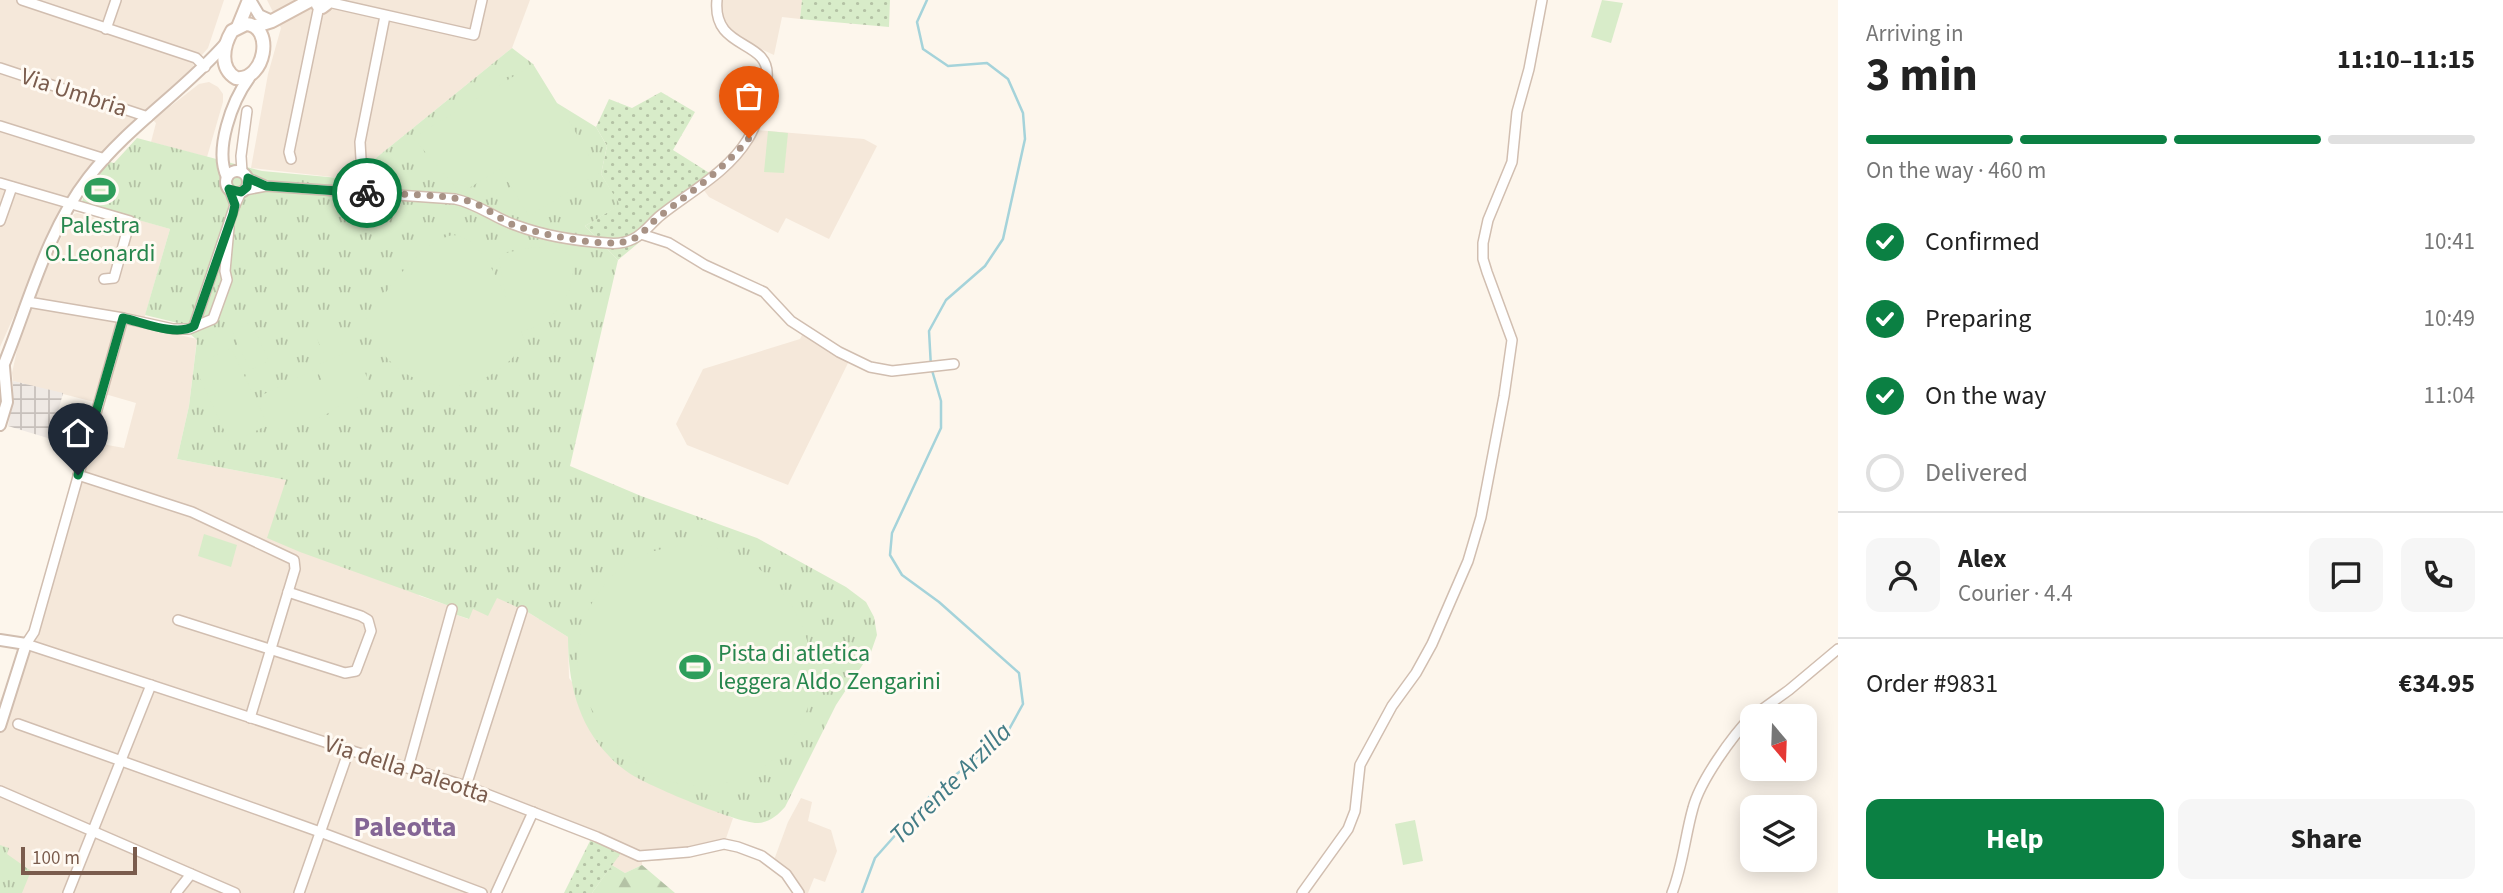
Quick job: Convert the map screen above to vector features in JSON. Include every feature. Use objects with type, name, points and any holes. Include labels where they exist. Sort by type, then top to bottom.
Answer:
[{"type":"main road","points":[[250,0],[254,25],[263,41]]},
{"type":"main road","points":[[238,27],[250,0]]},
{"type":"main road","points":[[272,21],[263,41],[259,66],[249,78],[236,78],[229,73],[224,53],[232,31],[238,27],[272,21],[317,3]]},
{"type":"street","points":[[22,0],[196,58],[205,67],[229,73],[237,94]]},
{"type":"street","points":[[106,29],[116,0]]},
{"type":"street","points":[[250,0],[259,15],[272,21]]},
{"type":"street","points":[[291,159],[289,152],[317,3],[474,35],[482,0]]},
{"type":"street","points":[[229,189],[243,191],[266,186],[455,199],[470,202],[517,226],[608,243],[631,241],[718,172],[749,138],[756,120],[767,76],[765,64],[759,54],[726,33],[716,13],[717,0]]},
{"type":"street","points":[[1302,893],[1348,828],[1355,811],[1360,765],[1369,745],[1424,659],[1437,633],[1468,561],[1484,505],[1512,340],[1486,272],[1483,243],[1488,220],[1512,162],[1517,112],[1530,69],[1542,0]]},
{"type":"street","points":[[361,159],[360,142],[385,16]]},
{"type":"street","points":[[0,425],[7,402],[2,368],[71,204],[104,159],[205,67],[226,43]]},
{"type":"street","name":"Via Umbria","points":[[0,68],[148,117]]},
{"type":"street","points":[[235,205],[227,186],[222,155],[237,94],[249,78]]},
{"type":"street","points":[[194,326],[235,205],[243,191],[241,156],[247,111]]},
{"type":"street","points":[[0,126],[104,159]]},
{"type":"street","points":[[222,155],[242,174],[266,186]]},
{"type":"street","points":[[227,177],[242,174]]},
{"type":"street","points":[[0,183],[130,221],[114,278],[104,279]]},
{"type":"street","points":[[0,221],[12,187]]},
{"type":"street","points":[[28,302],[173,329],[189,329],[214,319],[227,280],[225,271],[229,228]]},
{"type":"street","points":[[641,234],[669,243],[705,265],[764,292],[791,321],[839,352],[870,367],[892,371],[954,364]]},
{"type":"street","points":[[0,726],[34,632],[123,318]]},
{"type":"street","points":[[78,475],[192,512],[292,558],[295,567],[250,718]]},
{"type":"street","points":[[178,620],[349,674],[358,669],[370,634],[370,623],[363,617],[288,592]]},
{"type":"street","points":[[408,768],[452,609]]},
{"type":"street","points":[[466,786],[522,611]]},
{"type":"street","name":"Via della Paleotta","points":[[0,640],[29,645],[466,786],[639,856],[689,852],[724,845],[738,847],[762,856],[786,874],[799,893]]},
{"type":"street","points":[[1769,704],[1838,649]]},
{"type":"street","points":[[68,893],[151,685]]},
{"type":"street","points":[[18,724],[482,893]]},
{"type":"street","points":[[1672,893],[1681,870],[1693,808],[1702,785],[1740,733]]},
{"type":"street","points":[[299,893],[349,750]]},
{"type":"street","points":[[0,791],[235,893]]},
{"type":"street","points":[[496,893],[533,812]]},
{"type":"street","points":[[176,893],[191,874]]},
{"type":"shaded area","points":[[0,0],[224,0],[208,48],[194,64],[191,74],[95,161],[79,180],[54,227],[0,347]]},
{"type":"shaded area","points":[[267,0],[530,0],[512,48],[350,179],[251,168],[268,74],[281,28]]},
{"type":"shaded area","points":[[720,0],[802,0],[800,19],[782,17],[774,55],[735,37],[722,23]]},
{"type":"shaded area","points":[[209,82],[223,94],[223,102],[207,157],[151,142],[156,123],[153,120],[199,84]]},
{"type":"shaded area","points":[[756,130],[864,139],[877,146],[829,239],[786,218],[778,233],[709,197],[703,189],[727,171],[747,147]]},
{"type":"shaded area","points":[[77,213],[133,228],[136,219],[170,229],[144,319],[118,315],[94,402],[13,381],[12,373],[22,327],[38,287],[59,242]]},
{"type":"shaded area","points":[[127,323],[197,339],[189,406],[177,459],[286,480],[420,596],[456,608],[454,614],[468,619],[472,609],[497,597],[568,637],[569,678],[646,782],[733,818],[722,850],[659,861],[642,859],[642,865],[625,873],[612,865],[620,852],[536,818],[500,893],[0,893],[0,701],[19,658],[16,653],[32,652],[91,442],[124,448],[136,403],[105,394]]},
{"type":"shaded area","points":[[803,333],[849,361],[788,485],[687,445],[676,424],[703,369],[800,339]]},
{"type":"shaded area","points":[[13,381],[63,393],[51,439],[8,426]]},
{"type":"shaded area","points":[[801,798],[812,802],[808,821],[831,830],[837,851],[825,882],[814,878],[808,893],[774,860],[788,822]]},
{"type":"green space","points":[[802,0],[890,0],[889,27],[800,19]]},
{"type":"green space","points":[[1602,0],[1623,3],[1611,43],[1591,37]]},
{"type":"green space","points":[[512,48],[533,64],[557,103],[596,127],[607,146],[601,174],[620,205],[585,226],[618,260],[570,466],[641,496],[757,538],[846,587],[866,602],[874,617],[877,635],[871,652],[836,705],[785,807],[766,821],[748,822],[693,803],[639,779],[616,763],[589,730],[576,701],[570,670],[568,637],[526,611],[497,598],[488,616],[473,609],[469,619],[454,614],[455,608],[267,538],[286,480],[177,459],[189,406],[197,340],[178,323],[145,315],[170,229],[82,204],[85,193],[97,176],[110,162],[114,163],[137,138],[262,171],[350,179]]},
{"type":"green space","points":[[532,65],[558,107],[561,107],[599,173],[529,216],[500,169],[461,193],[413,138]]},
{"type":"green space","points":[[661,92],[695,112],[673,150],[711,174],[638,233],[642,240],[618,260],[585,226],[619,205],[601,174],[607,146],[596,127],[609,99],[632,108]]},
{"type":"green space","points":[[768,131],[788,133],[784,173],[764,172]]},
{"type":"green space","points":[[452,235],[471,242],[479,250],[506,298],[499,259],[502,254],[538,247],[564,251],[571,256],[572,281],[562,304],[554,314],[533,328],[521,331],[525,341],[507,363],[485,378],[462,385],[437,385],[414,378],[393,364],[377,344],[366,318],[415,258],[439,240]]},
{"type":"green space","points":[[328,316],[343,347],[325,356],[310,325]]},
{"type":"green space","points":[[251,322],[269,361],[250,370],[232,331]]},
{"type":"green space","points":[[231,348],[268,425],[230,443],[194,365]]},
{"type":"green space","points":[[354,349],[373,390],[335,408],[315,366]]},
{"type":"green space","points":[[314,370],[333,411],[303,425],[284,384]]},
{"type":"green space","points":[[281,386],[299,425],[281,434],[262,395]]},
{"type":"green space","points":[[204,534],[237,545],[231,567],[198,556]]},
{"type":"green space","name":"Pista di atletica leggera Aldo Zengarini","points":[[681,545],[723,550],[745,559],[765,574],[796,612],[806,635],[811,659],[812,683],[808,707],[791,741],[774,759],[754,773],[721,784],[701,786],[664,779],[631,759],[596,716],[579,676],[577,659],[583,625],[589,609],[608,580],[635,559]]},
{"type":"green space","points":[[1415,820],[1423,861],[1403,865],[1395,824]]},
{"type":"green space","points":[[591,839],[621,853],[592,893],[564,893]]},
{"type":"green space","points":[[0,845],[9,848],[7,854],[31,871],[22,893],[0,893]]},
{"type":"green space","points":[[612,865],[625,873],[642,865],[675,893],[592,893]]},
{"type":"waterway","name":"Torrente Arzilla","points":[[862,893],[875,858],[931,795],[1007,733],[1023,704],[1019,673],[939,602],[902,575],[890,555],[892,533],[941,428],[941,401],[931,367],[929,331],[946,300],[985,266],[1003,239],[1025,139],[1023,113],[1008,79],[987,63],[948,66],[923,49],[917,22],[927,0]]},
{"type":"way so far","points":[[367,193],[455,199],[470,202],[502,220],[537,232],[621,243],[631,241],[641,234],[657,218],[718,172],[749,138]]},
{"type":"place","name":"Palestra O.Leonardi","points":[[100,190]]},
{"type":"place","name":"Pista di atletica leggera Aldo Zengarini","points":[[695,667]]},
{"type":"district","name":"Paleotta","points":[[405,826]]},
{"type":"route","points":[[78,475],[123,318],[180,330],[194,326],[233,214],[235,205],[229,189],[237,193],[245,190],[248,178],[266,186],[367,193]]}]
